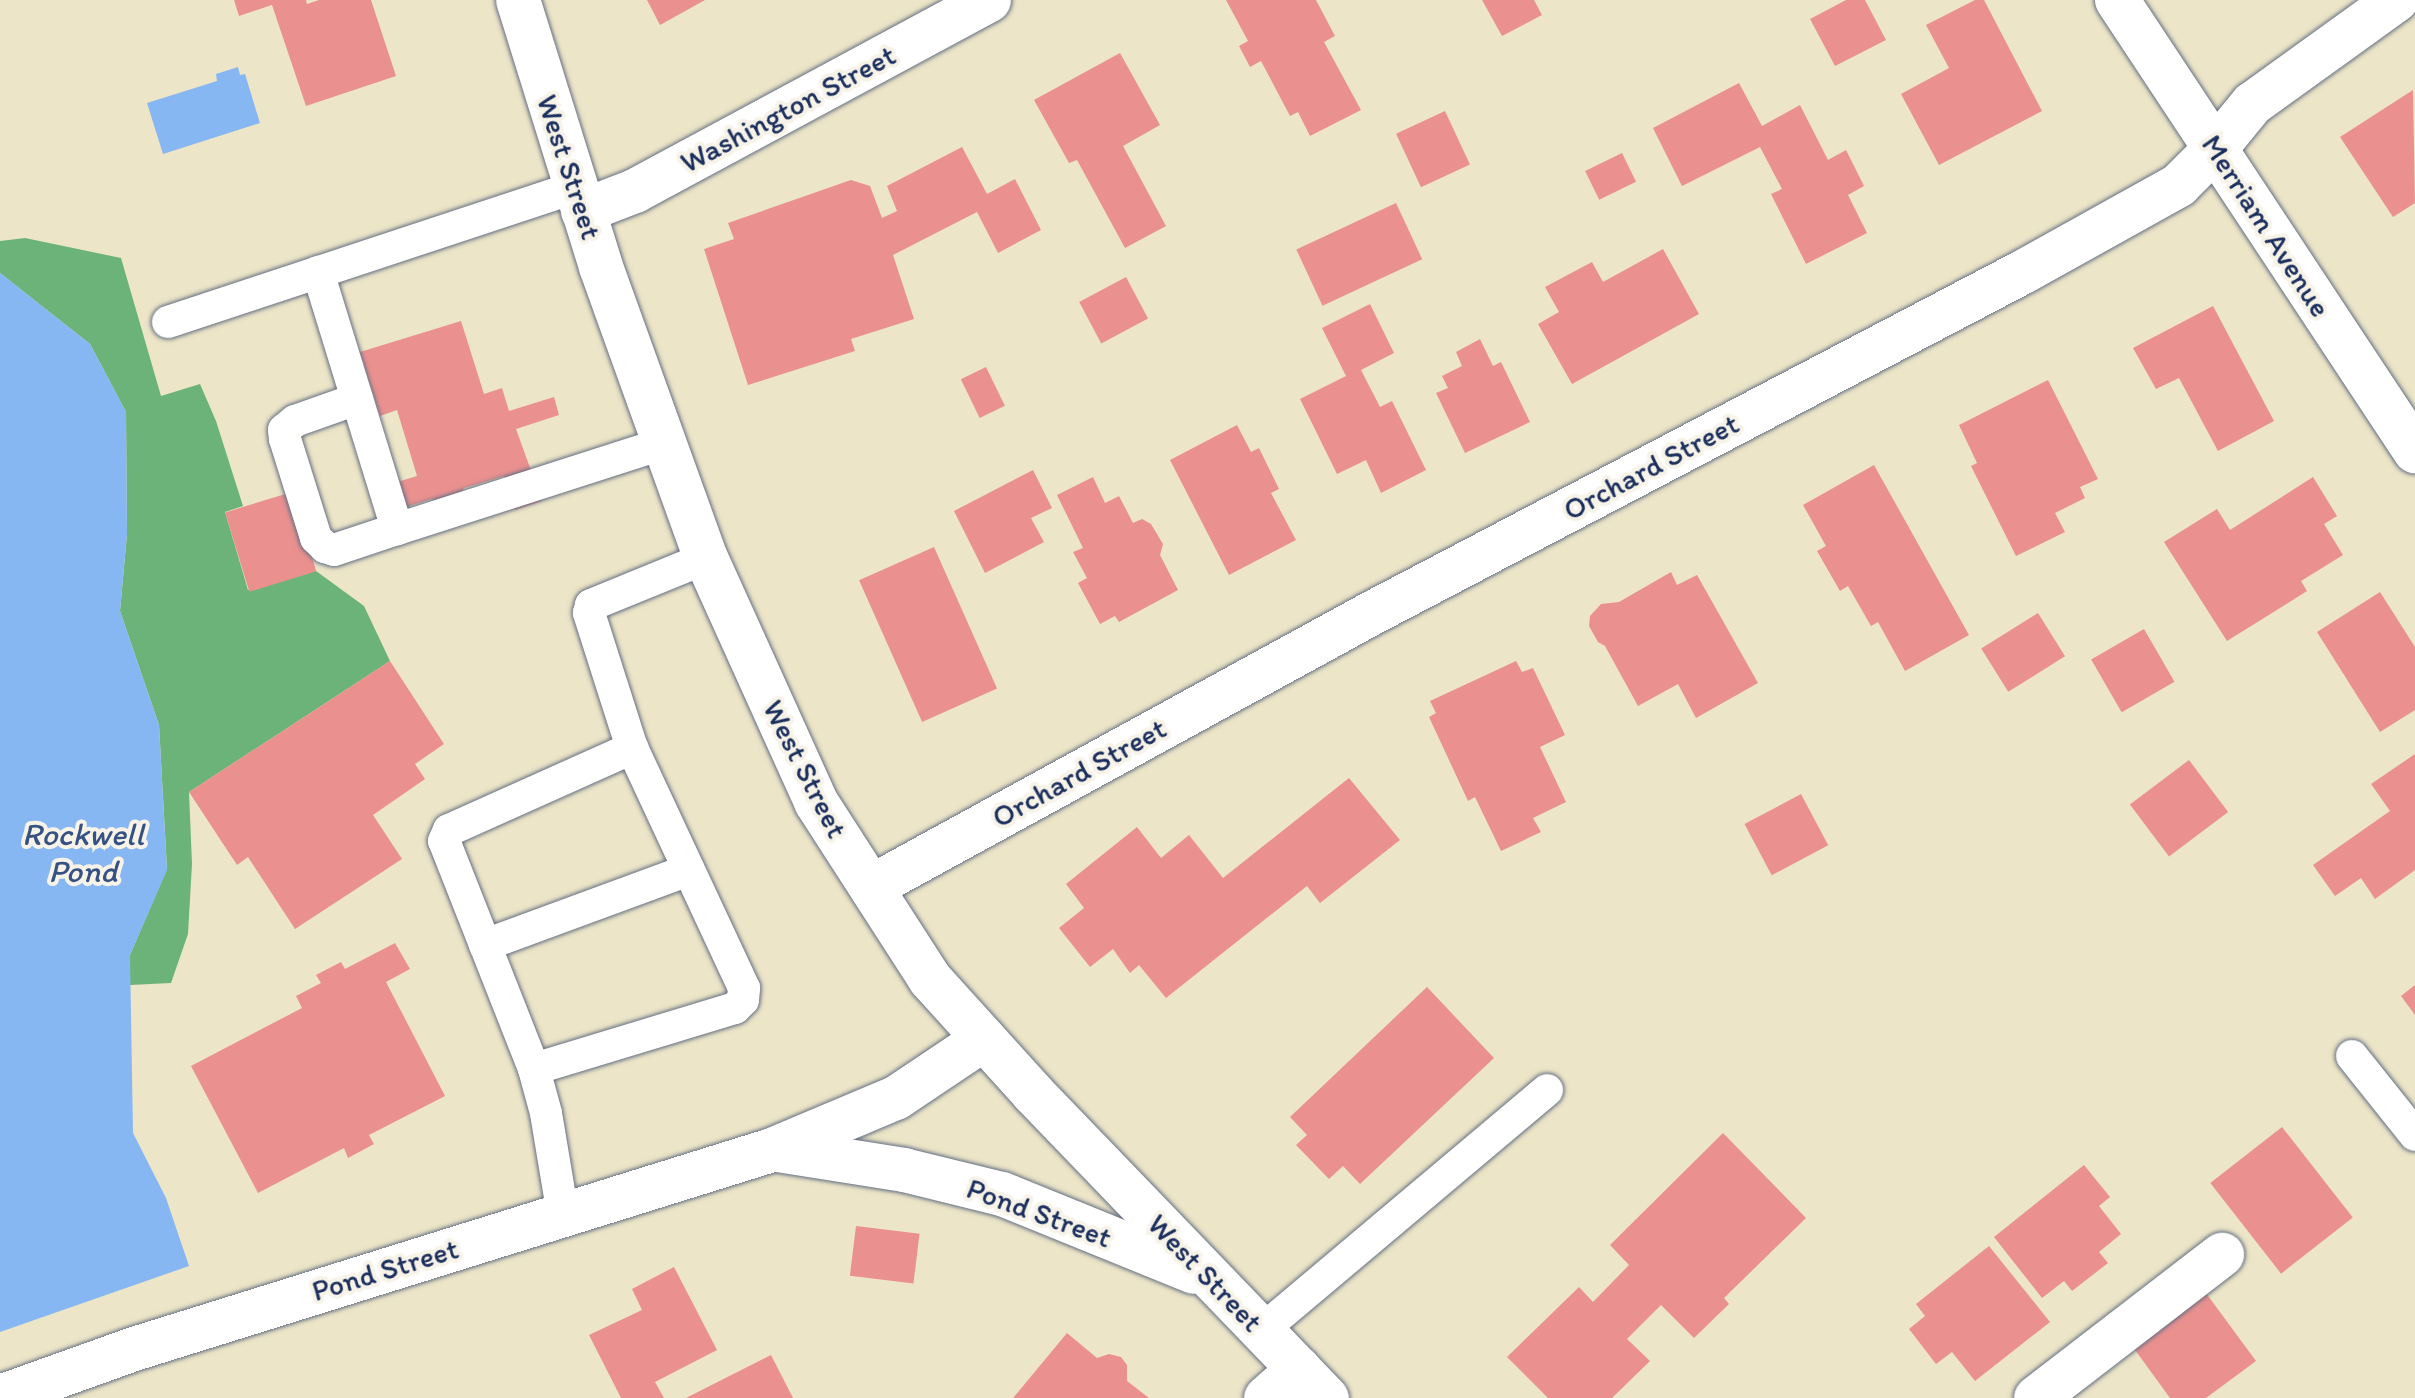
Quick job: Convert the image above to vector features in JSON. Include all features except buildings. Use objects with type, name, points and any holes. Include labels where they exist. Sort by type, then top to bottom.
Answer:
[{"type":"street","name":"West Street","points":[[518,0],[580,199],[706,558],[816,802],[930,979],[1208,1278],[1313,1383]]},
{"type":"street","name":"Washington Street","points":[[580,199],[635,191],[989,0]]},
{"type":"street","name":"Merriam Avenue","points":[[2117,0],[2415,451]]},
{"type":"street","name":"Orchard Street","points":[[871,887],[1374,612],[2023,272],[2179,185],[2216,148],[2252,104],[2396,0]]},
{"type":"street","name":"Pond Street","points":[[0,1397],[134,1349],[772,1150],[896,1098],[984,1039]]},
{"type":"street","name":"Pond Street","points":[[772,1150],[885,1166],[1002,1194],[1208,1278]]},
{"type":"street","points":[[2036,1398],[2222,1255]]},
{"type":"street","points":[[1266,1398],[1313,1383]]},
{"type":"lane","points":[[168,322],[318,272],[580,199]]},
{"type":"lane","points":[[318,272],[397,529]]},
{"type":"lane","points":[[357,399],[295,421],[284,430],[316,538],[325,547],[334,550],[665,443]]},
{"type":"lane","points":[[534,1069],[735,1008],[743,1000],[744,988],[632,748],[589,613],[591,605],[706,558]]},
{"type":"lane","points":[[563,1215],[546,1113],[534,1069],[444,841],[449,830],[632,748]]},
{"type":"lane","points":[[485,945],[689,870]]},
{"type":"lane","points":[[2352,1056],[2415,1135]]},
{"type":"lane","points":[[1261,1331],[1547,1090]]},
{"type":"green space","points":[[25,238],[121,258],[161,396],[200,384],[216,421],[243,506],[225,512],[248,590],[316,571],[364,606],[390,661],[189,792],[192,864],[188,934],[171,983],[130,985],[130,955],[167,869],[159,725],[120,611],[127,534],[126,412],[90,344],[0,273],[0,241]]},
{"type":"water","points":[[238,67],[240,75],[245,74],[260,123],[163,154],[147,103],[217,81],[216,74]]},
{"type":"water","name":"Rockwell Pond","points":[[0,273],[90,344],[126,412],[127,534],[120,611],[159,725],[167,870],[130,955],[133,1133],[166,1198],[189,1266],[0,1332]]}]
